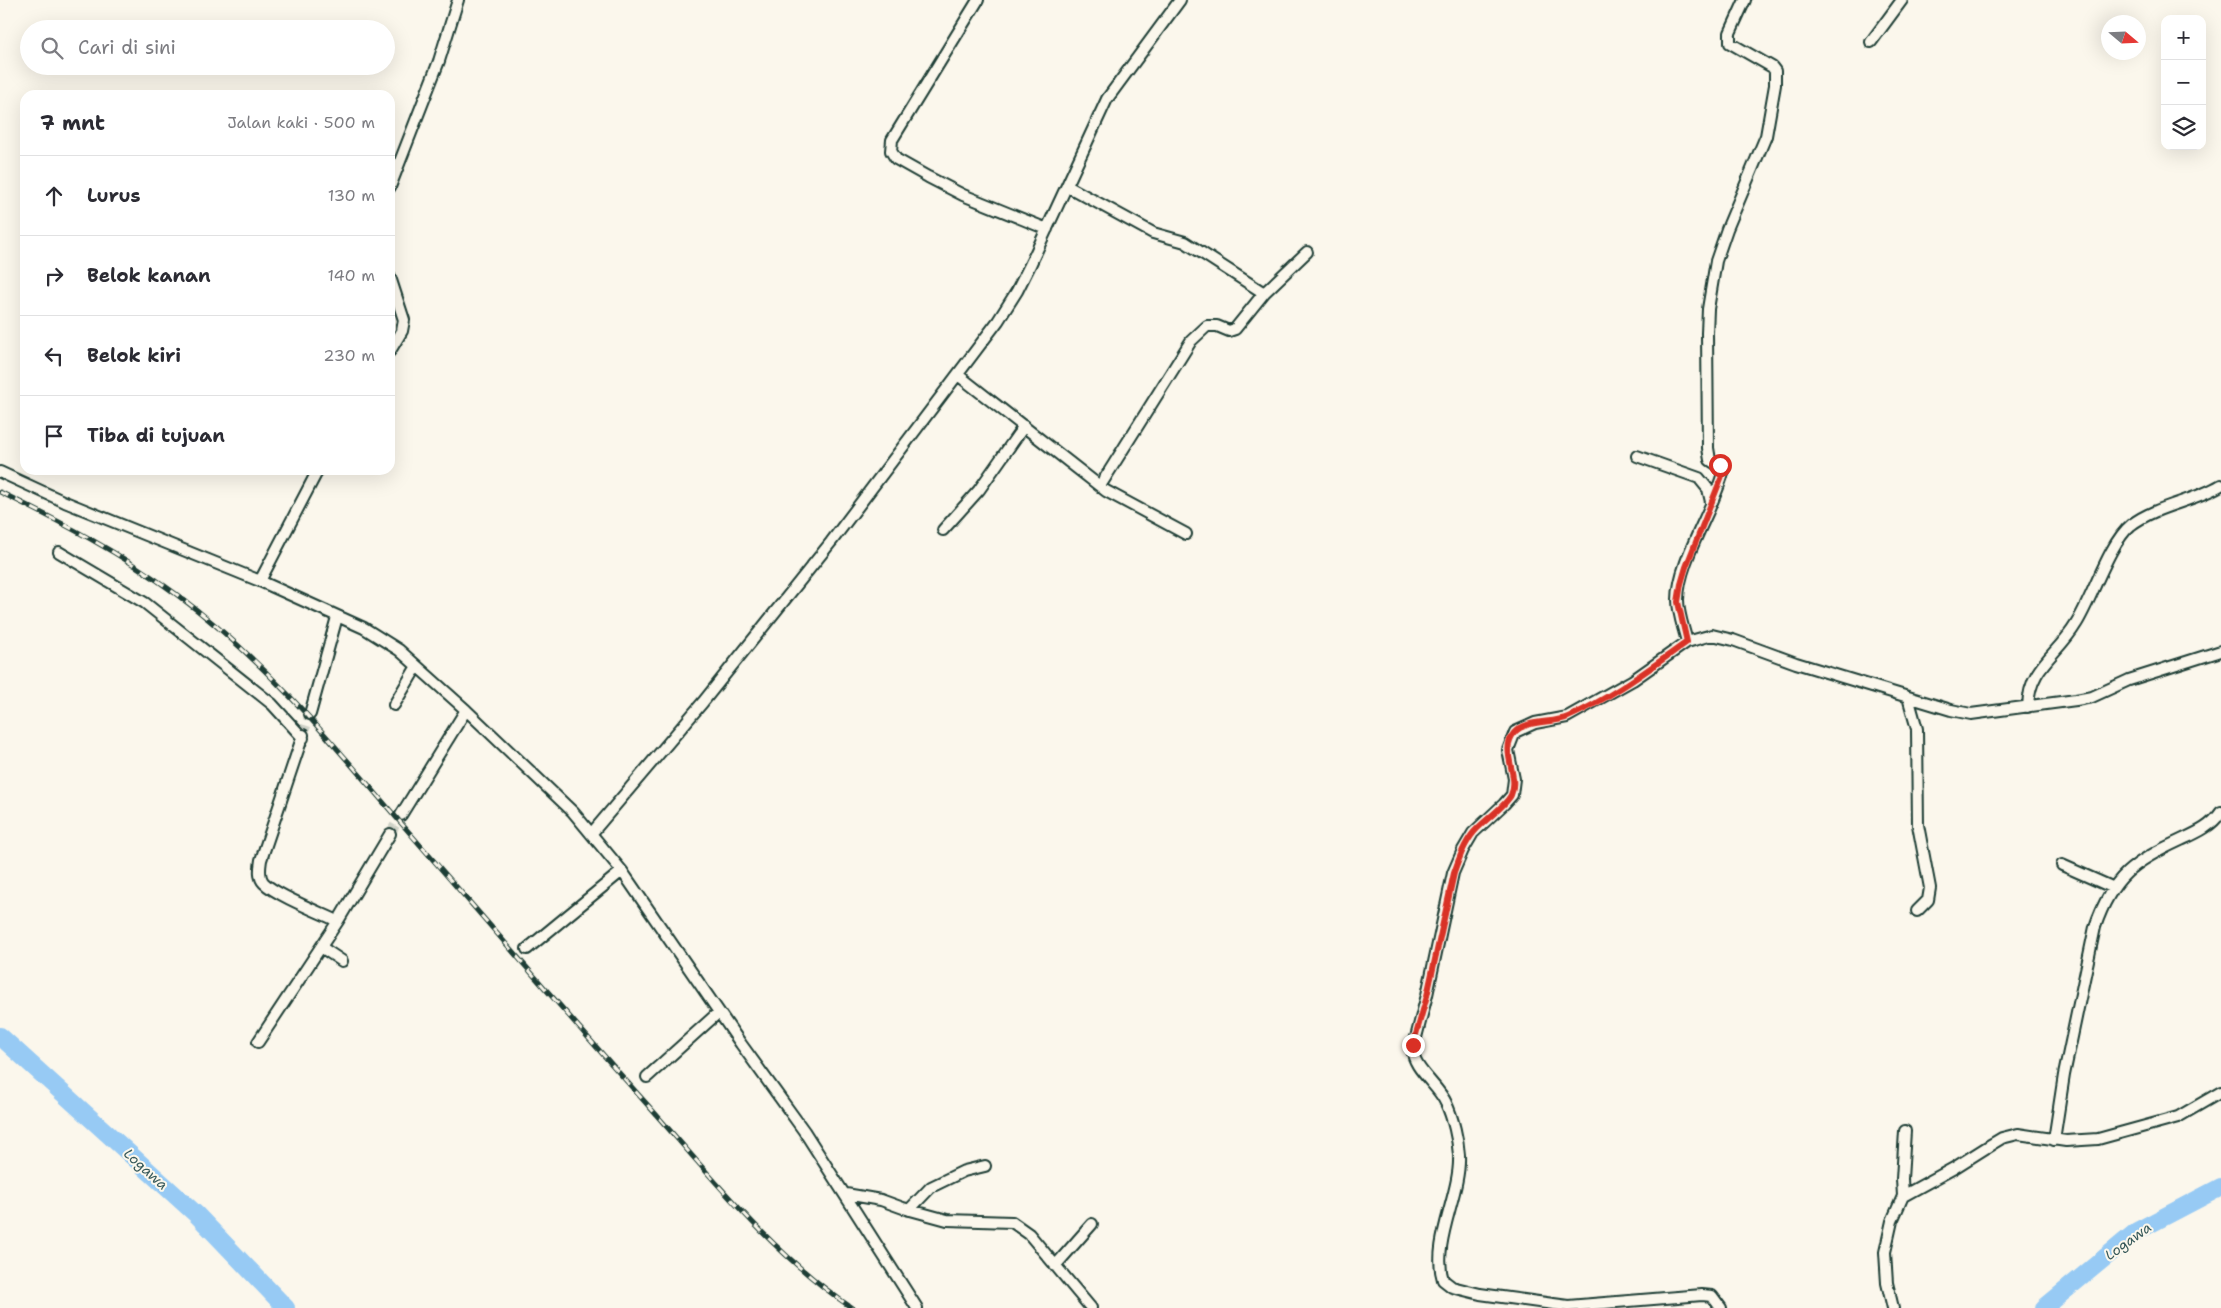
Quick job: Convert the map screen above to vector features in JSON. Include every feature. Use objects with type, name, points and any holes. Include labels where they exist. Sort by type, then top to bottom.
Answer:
[{"type":"street","points":[[395,175],[439,61],[458,0]]},
{"type":"street","points":[[978,0],[892,140],[891,151],[896,158],[928,178],[963,195],[1047,229]]},
{"type":"street","points":[[591,834],[703,702],[831,542],[1005,311],[1047,229],[1107,99],[1180,0]]},
{"type":"street","points":[[1687,642],[1678,602],[1679,592],[1686,567],[1724,469],[1710,460],[1708,448],[1708,309],[1718,252],[1766,136],[1775,85],[1775,71],[1772,67],[1730,43],[1730,33],[1745,0]]},
{"type":"street","points":[[1871,42],[1902,0]]},
{"type":"street","points":[[1067,186],[1153,233],[1180,240],[1193,246],[1264,293]]},
{"type":"street","points":[[1100,486],[1191,341],[1207,326],[1217,326],[1229,331],[1235,329],[1264,293],[1307,252]]},
{"type":"street","points":[[395,293],[404,320],[402,331],[395,343]]},
{"type":"street","points":[[958,375],[1100,486],[1186,534]]},
{"type":"street","points":[[943,530],[983,485],[1024,426]]},
{"type":"street","points":[[1636,456],[1699,478],[1708,489],[1711,503]]},
{"type":"street","points":[[0,472],[65,502],[260,581],[364,628],[394,646],[466,710],[573,812],[622,871],[846,1194],[917,1308]]},
{"type":"street","points":[[260,581],[315,475]]},
{"type":"street","points":[[2028,707],[2028,691],[2031,682],[2074,628],[2106,563],[2122,536],[2143,517],[2196,498],[2221,485]]},
{"type":"street","points":[[59,552],[145,603],[272,704],[303,736],[261,860],[260,872],[263,882],[275,890],[338,921]]},
{"type":"street","points":[[310,714],[337,617]]},
{"type":"street","points":[[1721,1308],[1712,1296],[1702,1295],[1568,1306],[1480,1294],[1452,1287],[1441,1276],[1443,1239],[1459,1156],[1446,1103],[1439,1090],[1418,1064],[1412,1052],[1427,996],[1449,892],[1458,860],[1473,833],[1512,795],[1514,779],[1508,750],[1515,732],[1535,723],[1568,717],[1633,680],[1687,642],[1705,636],[1723,637],[1796,663],[1971,714],[2092,697],[2129,680],[2221,651]]},
{"type":"street","points":[[394,705],[417,666]]},
{"type":"street","points":[[1908,697],[1917,729],[1918,825],[1930,888],[1928,900],[1917,911]]},
{"type":"street","points":[[401,815],[466,710]]},
{"type":"street","points":[[2055,1133],[2064,1075],[2095,927],[2101,908],[2114,888],[2144,858],[2202,830],[2213,822],[2221,812]]},
{"type":"street","points":[[258,1042],[322,947],[390,834]]},
{"type":"street","points":[[2062,865],[2114,888]]},
{"type":"street","points":[[527,949],[622,871]]},
{"type":"street","points":[[322,947],[342,960]]},
{"type":"street","points":[[646,1077],[719,1012]]},
{"type":"street","points":[[1903,1196],[2002,1138],[2018,1134],[2055,1133],[2098,1138],[2164,1122],[2193,1109],[2221,1092]]},
{"type":"street","points":[[1893,1308],[1886,1283],[1885,1252],[1892,1221],[1903,1196],[1902,1178],[1905,1131]]},
{"type":"street","points":[[910,1210],[931,1187],[964,1171],[985,1166]]},
{"type":"street","points":[[846,1194],[881,1200],[947,1220],[1012,1222],[1024,1229],[1091,1308]]},
{"type":"street","points":[[1055,1266],[1092,1224]]},
{"type":"waterway","name":"Logawa","points":[[0,1036],[197,1215],[286,1308]]},
{"type":"waterway","name":"Logawa","points":[[2044,1308],[2137,1231],[2221,1187]]},
{"type":"tunnel","points":[[303,735],[310,714]]},
{"type":"tunnel","points":[[390,834],[401,815]]},
{"type":"railway","points":[[0,492],[46,515],[134,565],[176,594],[238,645],[322,731],[553,998],[742,1212],[795,1263],[852,1308]]},
{"type":"route","points":[[1413,1045],[1427,996],[1449,892],[1458,860],[1473,833],[1512,795],[1514,779],[1508,750],[1509,742],[1515,732],[1523,728],[1535,723],[1560,720],[1599,701],[1687,642],[1678,602],[1679,592],[1686,567],[1724,471],[1720,465]]}]
